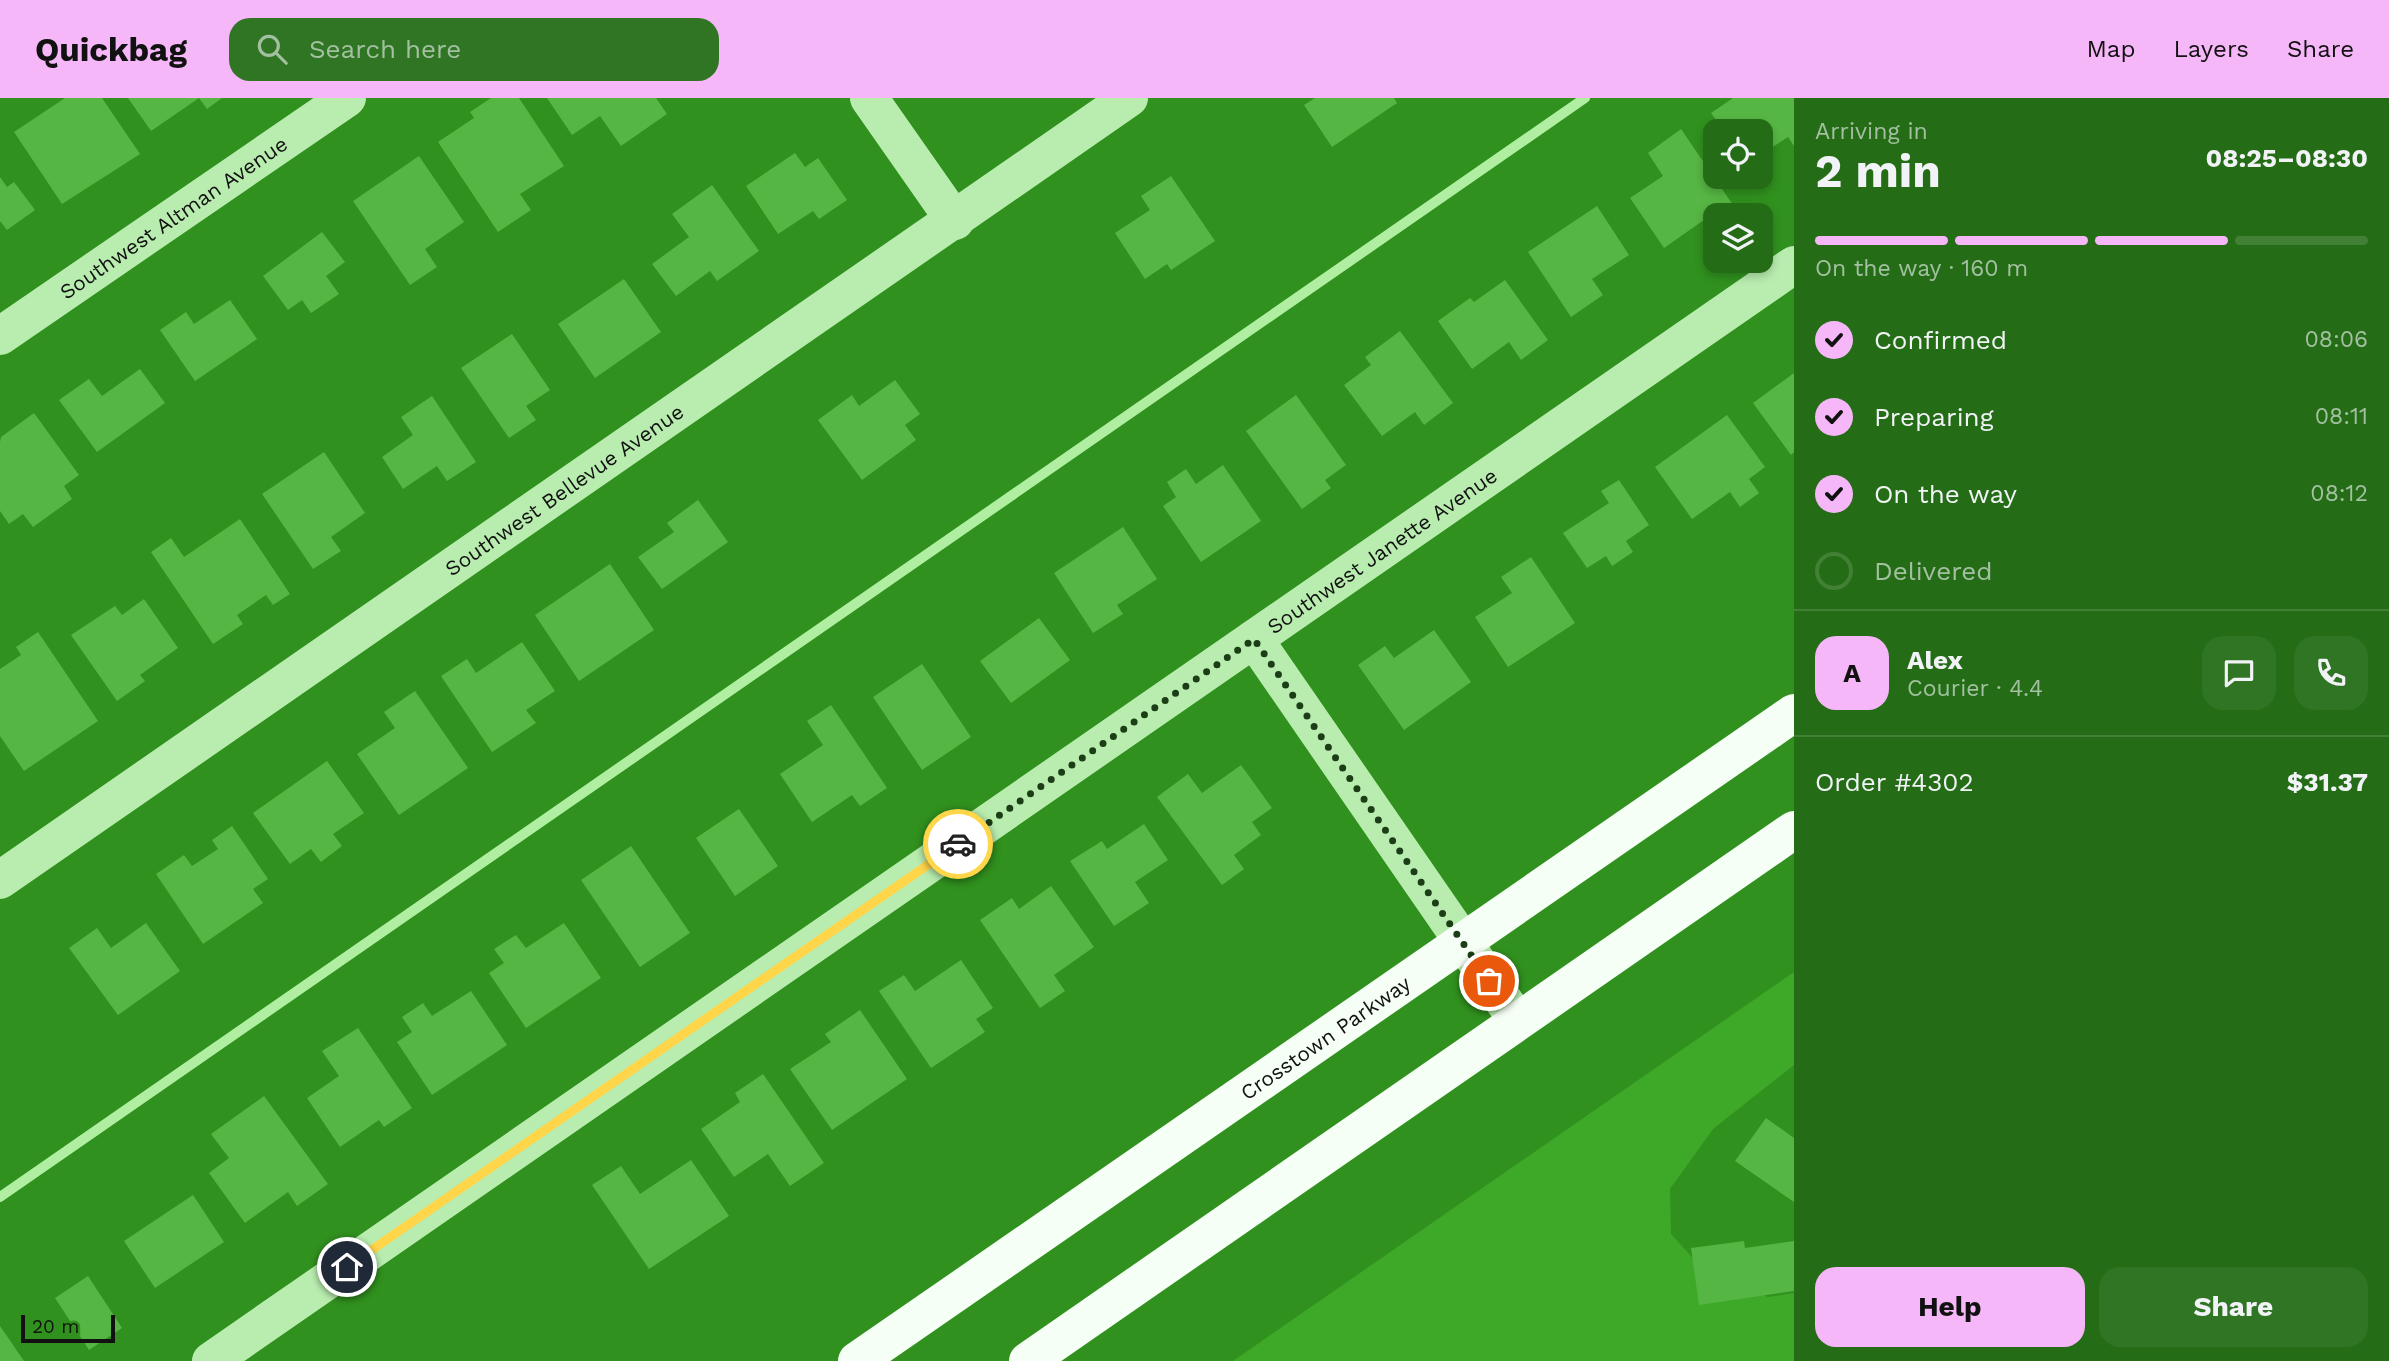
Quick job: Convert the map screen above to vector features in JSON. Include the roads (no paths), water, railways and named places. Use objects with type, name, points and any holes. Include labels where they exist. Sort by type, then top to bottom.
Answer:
[{"type":"main road","name":"Crosstown Parkway","points":[[857,1361],[1794,713]]},
{"type":"main road","points":[[1028,1361],[1794,830]]},
{"type":"street","name":"Southwest Altman Avenue","points":[[0,337],[347,98]]},
{"type":"street","points":[[869,98],[955,221]]},
{"type":"street","name":"Southwest Bellevue Avenue","points":[[0,880],[1129,98]]},
{"type":"street","name":"Southwest Janette Avenue","points":[[211,1361],[1794,265]]},
{"type":"street","points":[[1254,639],[1517,1020]]},
{"type":"waterway","points":[[0,1197],[1585,98]]}]
